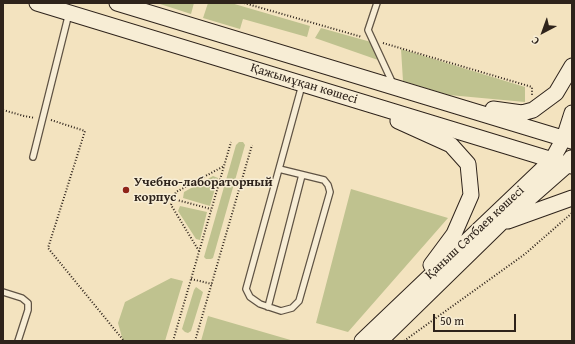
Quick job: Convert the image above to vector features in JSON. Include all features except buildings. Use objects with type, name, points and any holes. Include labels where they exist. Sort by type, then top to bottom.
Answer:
[{"type":"main road","name":"Қажымұқан көшесі","points":[[36,3],[552,160],[570,162]]},
{"type":"main road","name":"Қажымұқан көшесі","points":[[116,3],[568,139]]},
{"type":"main road","points":[[437,100],[522,113],[533,110],[556,93],[572,66]]},
{"type":"main road","points":[[345,96],[451,145],[468,164],[471,195],[454,234],[403,301]]},
{"type":"main road","name":"Қаныш Сәтбаев көшесі","points":[[368,339],[403,301],[552,160],[568,139],[572,113]]},
{"type":"main road","name":"Қаныш Сәтбаев көшесі","points":[[368,339],[570,162]]},
{"type":"main road","points":[[501,223],[572,198]]},
{"type":"lane","points":[[377,3],[368,30],[394,87]]},
{"type":"lane","points":[[33,157],[69,13]]},
{"type":"lane","points":[[279,169],[324,180],[328,185],[330,192],[299,300],[292,308],[281,311],[260,304],[250,297],[246,289],[302,83]]},
{"type":"lane","points":[[268,307],[302,175]]},
{"type":"lane","points":[[3,292],[22,298],[28,303],[28,310],[18,341]]},
{"type":"path","points":[[244,3],[532,87],[533,110]]},
{"type":"path","points":[[3,110],[24,116],[43,119],[85,131],[48,248],[124,341]]},
{"type":"path","points":[[173,341],[231,142]]},
{"type":"path","points":[[195,341],[252,145]]},
{"type":"path","points":[[199,251],[172,205],[173,199],[176,192],[224,166]]},
{"type":"path","points":[[173,199],[211,208]]},
{"type":"path","points":[[404,341],[525,254],[572,213]]},
{"type":"path","points":[[191,278],[212,284]]},
{"type":"green space","points":[[157,3],[194,3],[191,14]]},
{"type":"green space","points":[[208,3],[231,3],[310,26],[307,37],[243,19],[240,29],[203,18]]},
{"type":"green space","points":[[321,28],[371,42],[378,60],[315,38]]},
{"type":"green space","points":[[401,49],[525,87],[525,102],[449,95],[403,81]]},
{"type":"green space","points":[[239,142],[243,142],[245,145],[213,258],[206,259],[204,257],[236,145]]},
{"type":"green space","points":[[213,176],[218,178],[210,206],[183,198],[184,192]]},
{"type":"green space","points":[[351,189],[448,218],[348,332],[316,323]]},
{"type":"green space","points":[[180,206],[207,212],[200,240],[196,239],[178,211]]},
{"type":"green space","points":[[171,278],[183,281],[165,341],[123,341],[118,323],[125,302]]},
{"type":"green space","points":[[196,287],[203,292],[191,331],[188,333],[182,329]]},
{"type":"green space","points":[[208,316],[294,341],[201,341]]},
{"type":"place","name":"Учебно-лабораторный корпус","points":[[126,190]]}]
